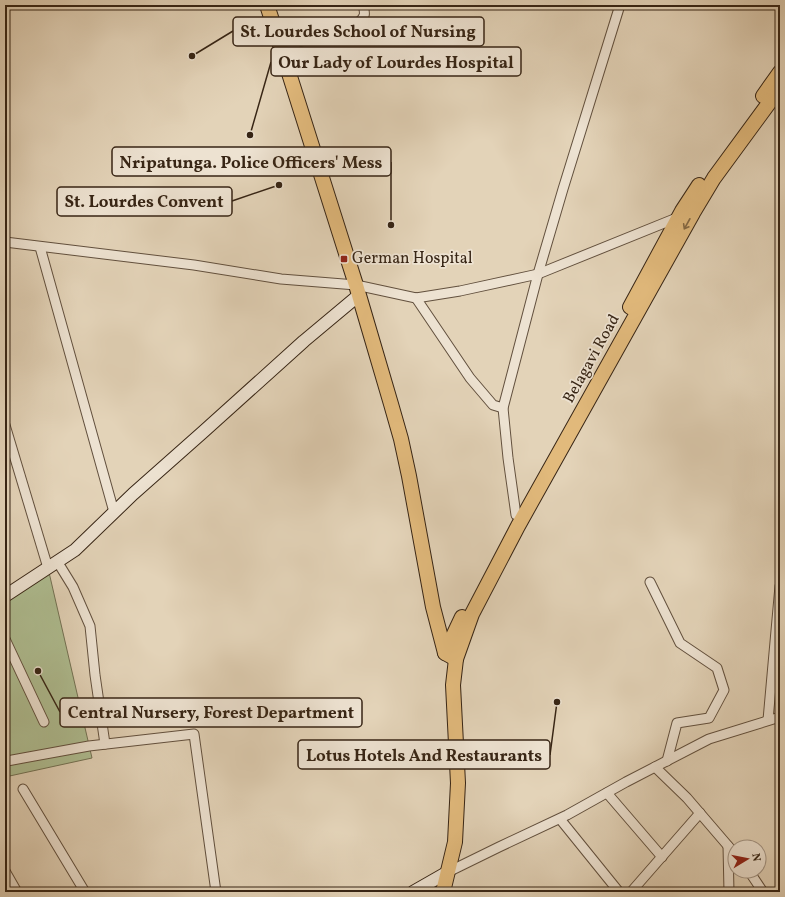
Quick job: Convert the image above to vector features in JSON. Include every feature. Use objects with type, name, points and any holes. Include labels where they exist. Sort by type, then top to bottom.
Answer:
[{"type":"main road","points":[[267,5],[357,290],[401,439],[433,607],[451,656],[458,783],[455,842],[443,892]]},
{"type":"main road","points":[[451,656],[474,591],[679,216],[706,174],[780,72]]},
{"type":"main road","name":"Belagavi Road","points":[[451,656],[518,526],[693,213],[714,178],[780,88]]},
{"type":"street","points":[[281,48],[359,22],[363,19],[365,14],[363,5]]},
{"type":"street","points":[[516,515],[503,408],[538,274],[620,5]]},
{"type":"street","points":[[5,242],[174,263],[416,298],[460,292],[538,274],[679,216]]},
{"type":"street","points":[[40,247],[114,512]]},
{"type":"street","points":[[5,596],[75,550],[133,494],[304,341],[357,290]]},
{"type":"street","points":[[416,298],[470,378],[493,405],[503,408]]},
{"type":"street","points":[[5,426],[53,564],[73,587],[90,626],[94,675],[105,744]]},
{"type":"street","points":[[650,582],[680,643],[717,668],[724,690],[708,718],[677,723],[667,761]]},
{"type":"street","points":[[768,720],[780,586]]},
{"type":"street","points":[[5,639],[44,722]]},
{"type":"street","points":[[413,892],[448,872],[560,819],[708,739],[780,717]]},
{"type":"street","points":[[6,760],[89,746],[194,734],[216,892]]},
{"type":"street","points":[[655,767],[687,798],[727,845]]},
{"type":"street","points":[[23,789],[85,892]]},
{"type":"street","points":[[607,793],[662,857]]},
{"type":"street","points":[[631,892],[700,813]]},
{"type":"street","points":[[560,819],[619,892]]},
{"type":"street","points":[[5,871],[17,892]]},
{"type":"street","points":[[729,879],[729,892]]},
{"type":"street","points":[[754,879],[763,892]]},
{"type":"green space","points":[[48,568],[92,758],[5,777],[5,596]]},
{"type":"place","name":"St. Lourdes School of Nursing","points":[[192,56]]},
{"type":"place","name":"Our Lady of Lourdes Hospital","points":[[250,135]]},
{"type":"place","name":"St. Lourdes Convent","points":[[279,185]]},
{"type":"place","name":"Nripatunga. Police Officers' Mess","points":[[391,225]]},
{"type":"place","name":"German Hospital","points":[[344,259]]},
{"type":"place","name":"Central Nursery, Forest Department","points":[[38,671]]},
{"type":"place","name":"Lotus Hotels And Restaurants","points":[[557,702]]}]
